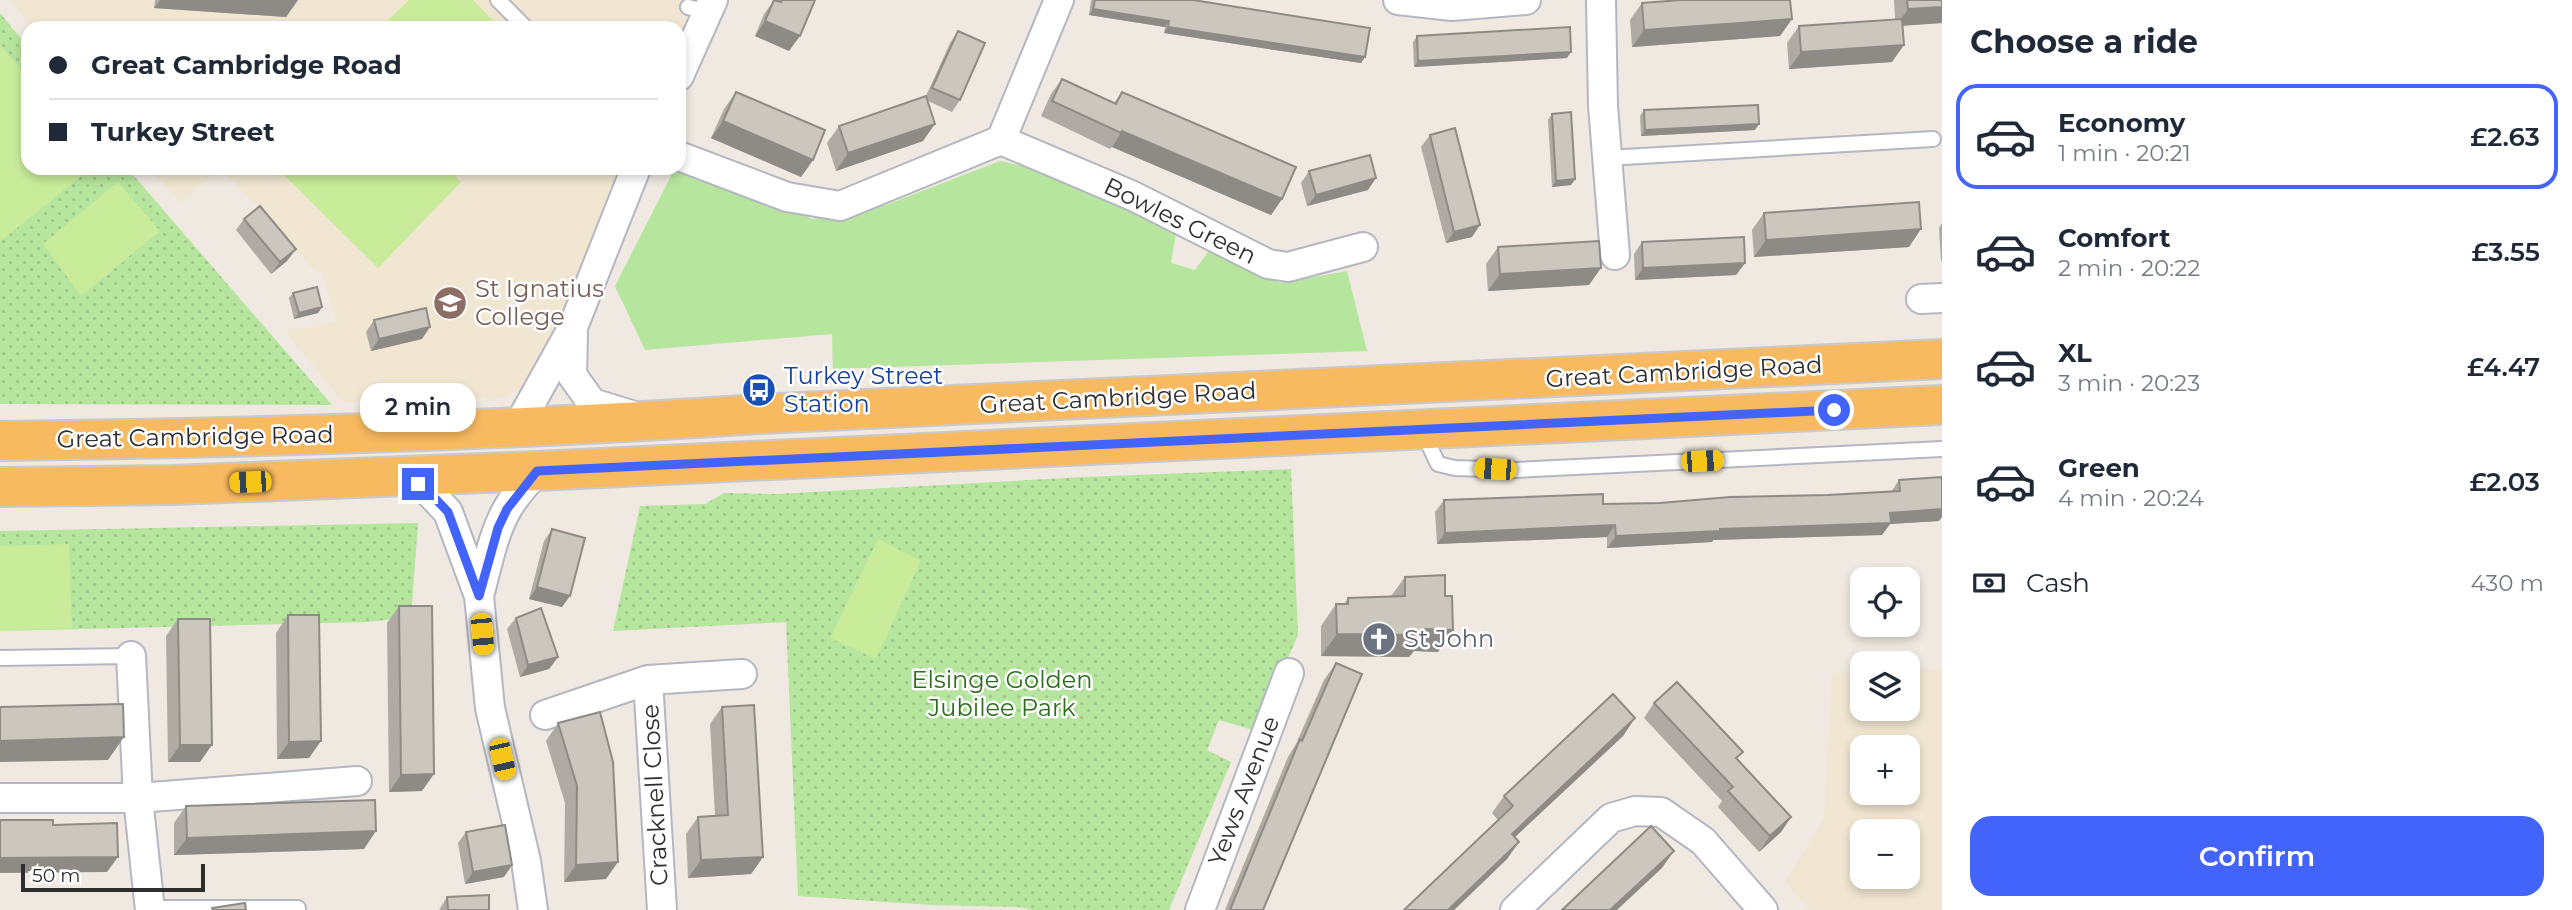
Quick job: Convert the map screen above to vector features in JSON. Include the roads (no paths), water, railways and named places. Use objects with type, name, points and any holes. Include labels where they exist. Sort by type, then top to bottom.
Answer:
[{"type":"highway","name":"Great Cambridge Road","points":[[0,441],[185,438],[652,421],[770,413],[1942,359]]},
{"type":"highway","name":"Great Cambridge Road","points":[[0,487],[173,485],[537,471],[1942,405]]},
{"type":"street","points":[[686,159],[787,197],[840,206],[1001,140],[1059,0]]},
{"type":"street","points":[[1398,0],[1452,6],[1526,0]]},
{"type":"street","points":[[1601,0],[1607,158],[1615,255]]},
{"type":"street","points":[[686,56],[703,6]]},
{"type":"street","name":"Bowles Green","points":[[1001,140],[1133,196],[1268,264],[1288,267],[1363,247]]},
{"type":"street","points":[[518,426],[573,327],[633,175]]},
{"type":"street","points":[[573,327],[572,375],[592,403],[652,421]]},
{"type":"street","points":[[479,596],[498,528],[507,509],[537,471]]},
{"type":"street","points":[[405,476],[430,493],[448,512],[479,596],[490,708],[526,861],[533,910]]},
{"type":"street","points":[[131,656],[138,798],[149,909]]},
{"type":"street","name":"Yews Avenue","points":[[1200,910],[1289,673]]},
{"type":"street","name":"Cracknell Close","points":[[545,715],[648,680],[742,674]]},
{"type":"street","name":"Cracknell Close","points":[[648,680],[662,910]]},
{"type":"street","points":[[0,798],[138,798],[357,781]]},
{"type":"street","points":[[1515,910],[1611,818],[1635,811],[1661,812],[1703,841],[1763,910]]},
{"type":"lane","points":[[498,0],[519,21]]},
{"type":"lane","points":[[1607,158],[1933,139]]},
{"type":"lane","points":[[1428,429],[1429,445],[1438,464],[1455,468],[1503,470],[1942,449]]},
{"type":"lane","points":[[0,658],[131,656]]},
{"type":"lane","points":[[149,909],[298,910]]},
{"type":"place","name":"St Ignatius College","points":[[450,303]]},
{"type":"place","name":"Turkey Street Station","points":[[759,390]]},
{"type":"place","name":"St John","points":[[1379,639]]},
{"type":"park label","name":"Elsinge Golden Jubilee Park","points":[[1002,694]]}]
